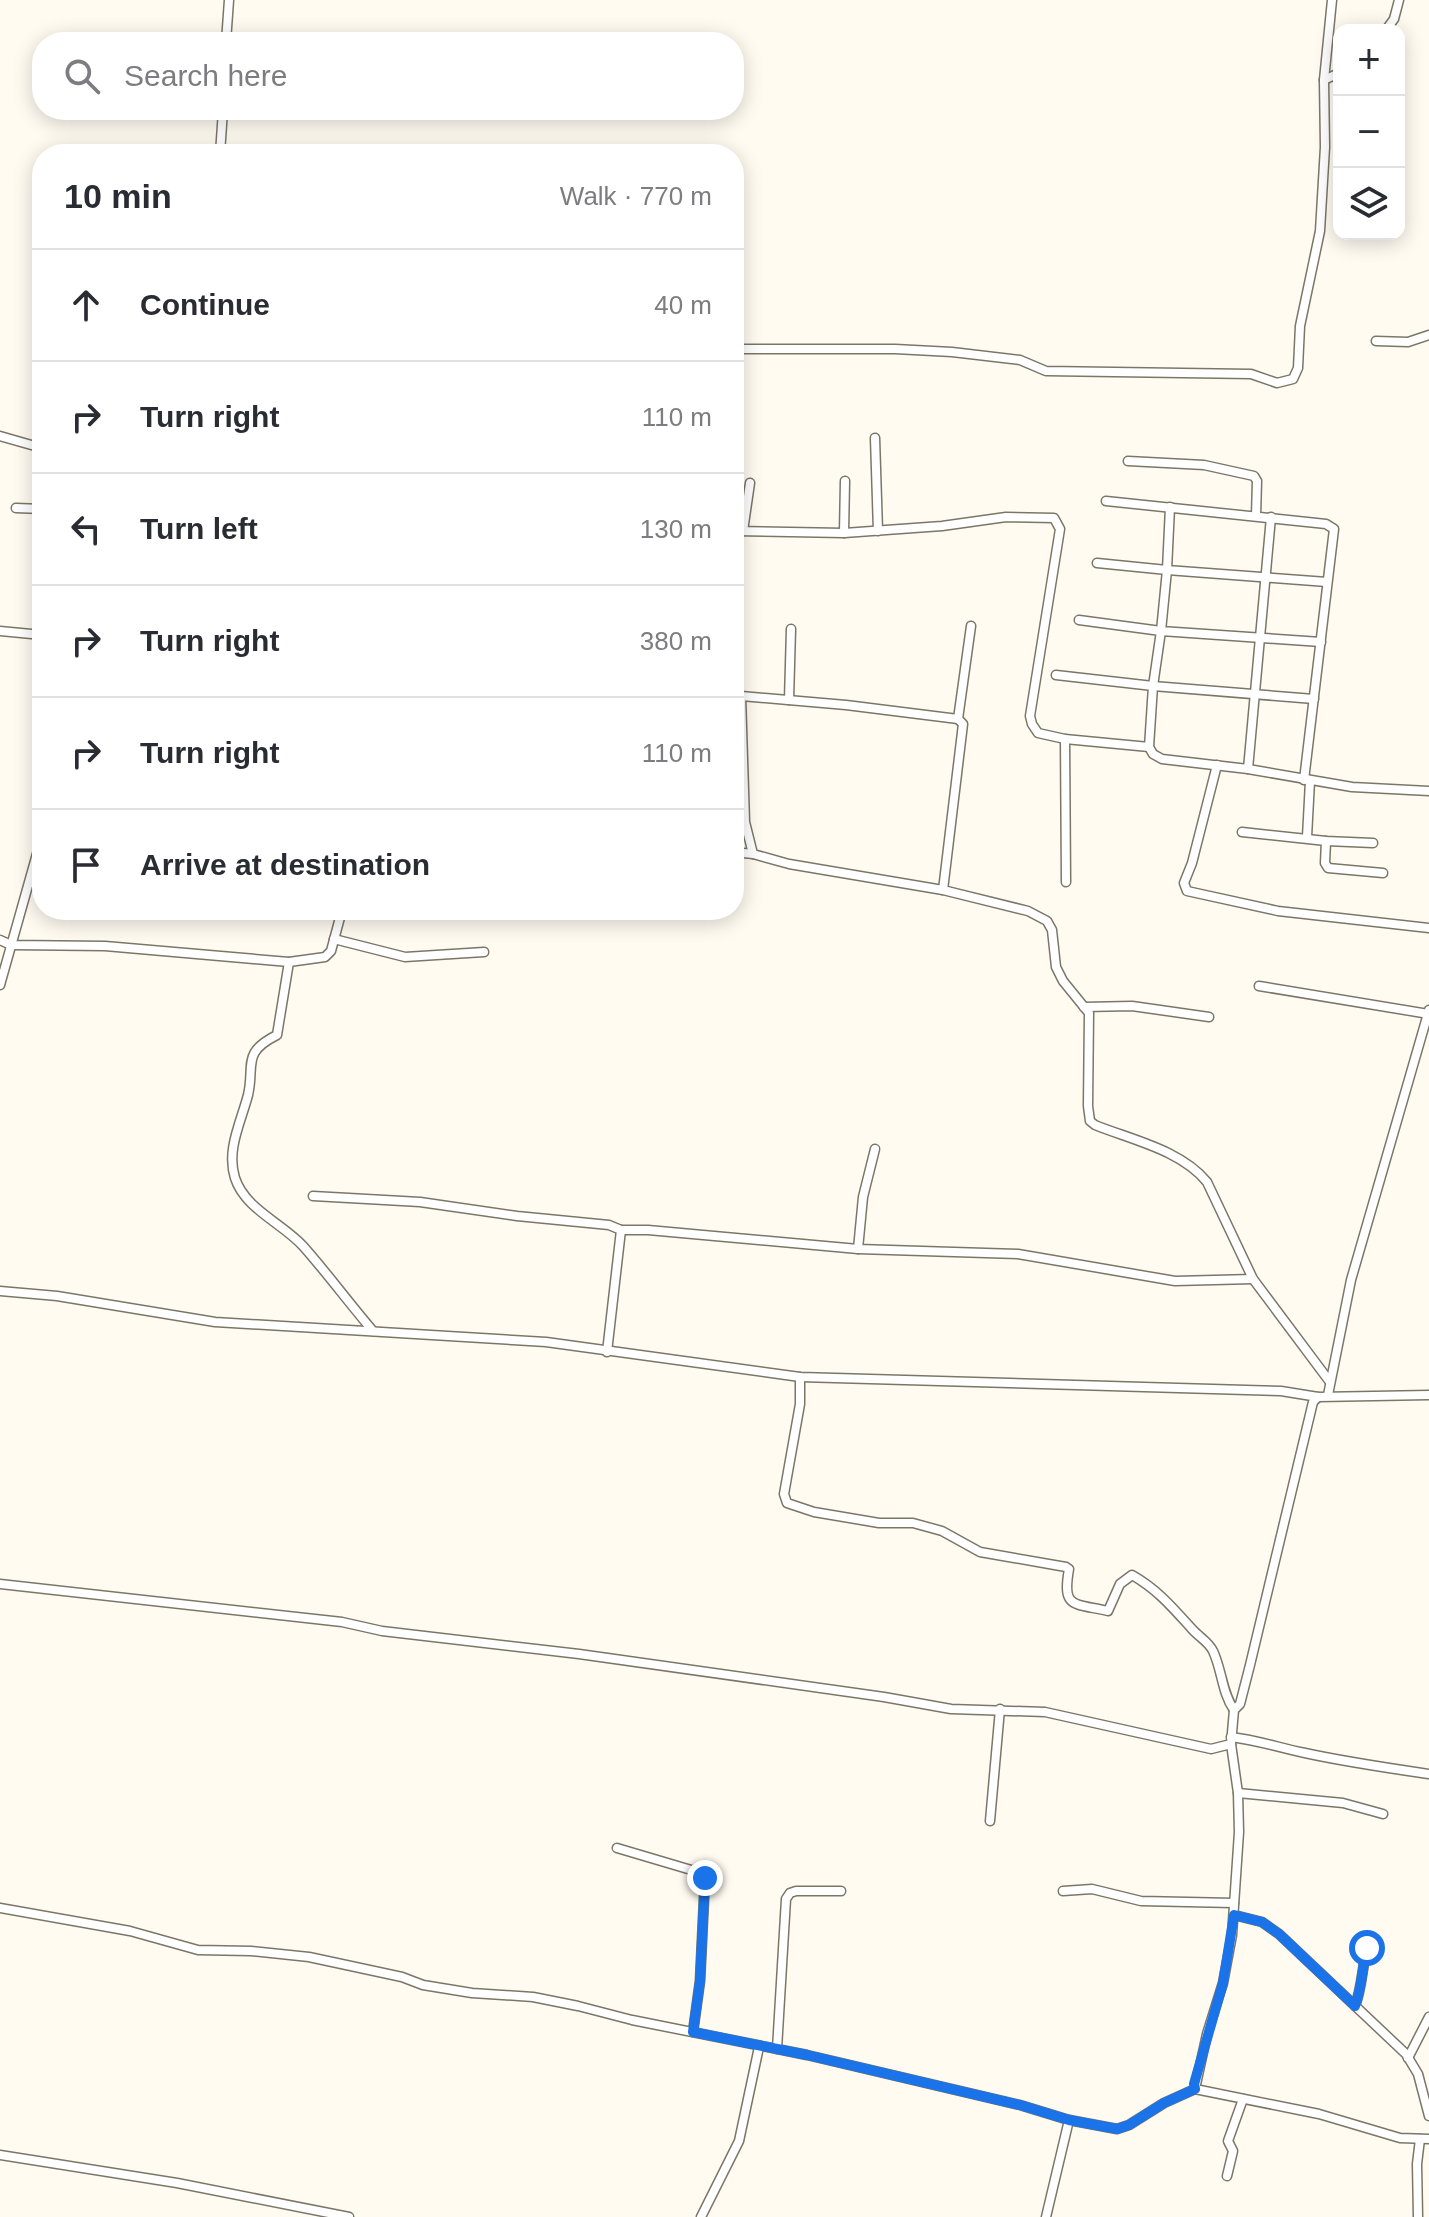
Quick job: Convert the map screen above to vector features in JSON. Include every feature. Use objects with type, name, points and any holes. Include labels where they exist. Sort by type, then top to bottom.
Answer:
[{"type":"street","points":[[227,32],[229,0]]},
{"type":"street","points":[[744,349],[895,349],[1020,360],[1046,371],[1251,374],[1277,383],[1293,379],[1298,368],[1300,326],[1320,231],[1325,147],[1324,80],[1332,0]]},
{"type":"street","points":[[1390,24],[1399,0]]},
{"type":"street","points":[[1324,80],[1333,76]]},
{"type":"street","points":[[221,144],[222,120]]},
{"type":"street","points":[[1376,341],[1408,342],[1429,335]]},
{"type":"street","points":[[0,436],[32,445]]},
{"type":"street","points":[[875,438],[878,531]]},
{"type":"street","points":[[1128,461],[1204,465],[1254,476],[1257,481],[1256,516]]},
{"type":"street","points":[[844,533],[845,481]]},
{"type":"street","points":[[744,507],[750,483]]},
{"type":"street","points":[[1106,501],[1271,517],[1331,525],[1334,529],[1314,699],[1307,781],[1307,837]]},
{"type":"street","points":[[1170,507],[1167,570],[1153,686],[1149,747],[1153,754],[1162,759],[1248,769],[1307,781],[1429,791]]},
{"type":"street","points":[[16,508],[32,509]]},
{"type":"street","points":[[744,531],[844,533],[1006,517],[1050,516],[1057,521],[1060,529],[1030,716],[1032,724],[1038,733],[1065,739],[1149,747]]},
{"type":"street","points":[[1248,769],[1271,517]]},
{"type":"street","points":[[1097,563],[1327,582]]},
{"type":"street","points":[[1079,620],[1161,631],[1321,642]]},
{"type":"street","points":[[958,719],[971,626]]},
{"type":"street","points":[[789,700],[791,629]]},
{"type":"street","points":[[0,631],[32,634]]},
{"type":"street","points":[[1056,675],[1314,699]]},
{"type":"street","points":[[744,696],[958,719],[963,724],[943,890]]},
{"type":"street","points":[[1065,739],[1066,882]]},
{"type":"street","points":[[1217,765],[1184,883],[1187,891],[1278,911],[1429,928]]},
{"type":"street","points":[[744,804],[753,854]]},
{"type":"street","points":[[1242,832],[1373,843]]},
{"type":"street","points":[[1326,841],[1325,863],[1328,868],[1383,873]]},
{"type":"street","points":[[744,853],[789,864],[943,890],[1028,911],[1047,921],[1052,930],[1056,967],[1063,981],[1089,1013],[1090,1121],[1183,1159],[1197,1170],[1207,1182],[1253,1279],[1330,1382]]},
{"type":"street","points":[[0,985],[32,871]]},
{"type":"street","points":[[0,940],[11,945],[105,946],[289,962],[325,957],[331,951],[339,920]]},
{"type":"street","points":[[334,939],[405,957],[484,952]]},
{"type":"street","points":[[289,962],[277,1035],[265,1040],[254,1053],[249,1067],[249,1091],[231,1154],[234,1176],[242,1195],[300,1243],[373,1331]]},
{"type":"street","points":[[1259,986],[1429,1012],[1351,1280],[1328,1395]]},
{"type":"street","points":[[1084,1007],[1132,1006],[1209,1017]]},
{"type":"street","points":[[858,1249],[863,1197],[875,1149]]},
{"type":"street","points":[[313,1196],[420,1202],[609,1225],[621,1230],[858,1249],[1018,1254],[1175,1281],[1253,1279]]},
{"type":"street","points":[[607,1352],[621,1230]]},
{"type":"street","points":[[0,1291],[57,1296],[215,1322],[546,1342],[800,1377],[1267,1390],[1318,1397],[1429,1395]]},
{"type":"street","points":[[800,1377],[800,1404],[784,1494],[787,1503],[814,1512],[879,1523],[913,1523],[942,1531],[980,1552],[1066,1567],[1069,1569],[1067,1597],[1077,1604],[1108,1611],[1120,1584],[1132,1575],[1171,1603],[1209,1644],[1228,1702],[1234,1710]]},
{"type":"street","points":[[1195,2089],[1223,1983],[1234,1915],[1239,1832],[1232,1735],[1234,1710],[1240,1704],[1247,1678],[1303,1441],[1313,1402],[1318,1397]]},
{"type":"street","points":[[0,1584],[342,1622],[382,1631],[609,1658],[951,1709],[1000,1709],[1079,1717],[1113,1728],[1211,1749],[1232,1735],[1319,1756],[1429,1774]]},
{"type":"street","points":[[990,1821],[1000,1709]]},
{"type":"street","points":[[1238,1793],[1343,1803],[1383,1814]]},
{"type":"street","points":[[617,1848],[698,1872],[705,1878],[700,1981],[693,2032]]},
{"type":"street","points":[[1063,1891],[1092,1889],[1141,1901],[1234,1903]]},
{"type":"street","points":[[777,2049],[786,1899],[796,1891],[841,1891]]},
{"type":"street","points":[[0,1908],[151,1935],[198,1950],[309,1957],[402,1977],[423,1985],[472,1993],[533,1997],[777,2049],[1117,2129],[1195,2089],[1319,2114],[1400,2138],[1425,2139],[1417,2164],[1418,2217]]},
{"type":"street","points":[[1234,1915],[1262,1922],[1279,1934],[1408,2058],[1418,2074],[1429,2116]]},
{"type":"street","points":[[1355,2006],[1367,1948]]},
{"type":"street","points":[[1408,2058],[1429,2017]]},
{"type":"street","points":[[701,2217],[739,2141],[759,2047]]},
{"type":"street","points":[[1227,2176],[1233,2151],[1228,2141],[1243,2099]]},
{"type":"street","points":[[1046,2217],[1069,2120]]},
{"type":"street","points":[[0,2155],[177,2183],[349,2217]]},
{"type":"route","points":[[705,1878],[700,1981],[693,2032],[807,2055],[1117,2129],[1195,2089],[1207,2034],[1223,1983],[1234,1915],[1262,1922],[1279,1934],[1355,2006],[1367,1948]]}]
